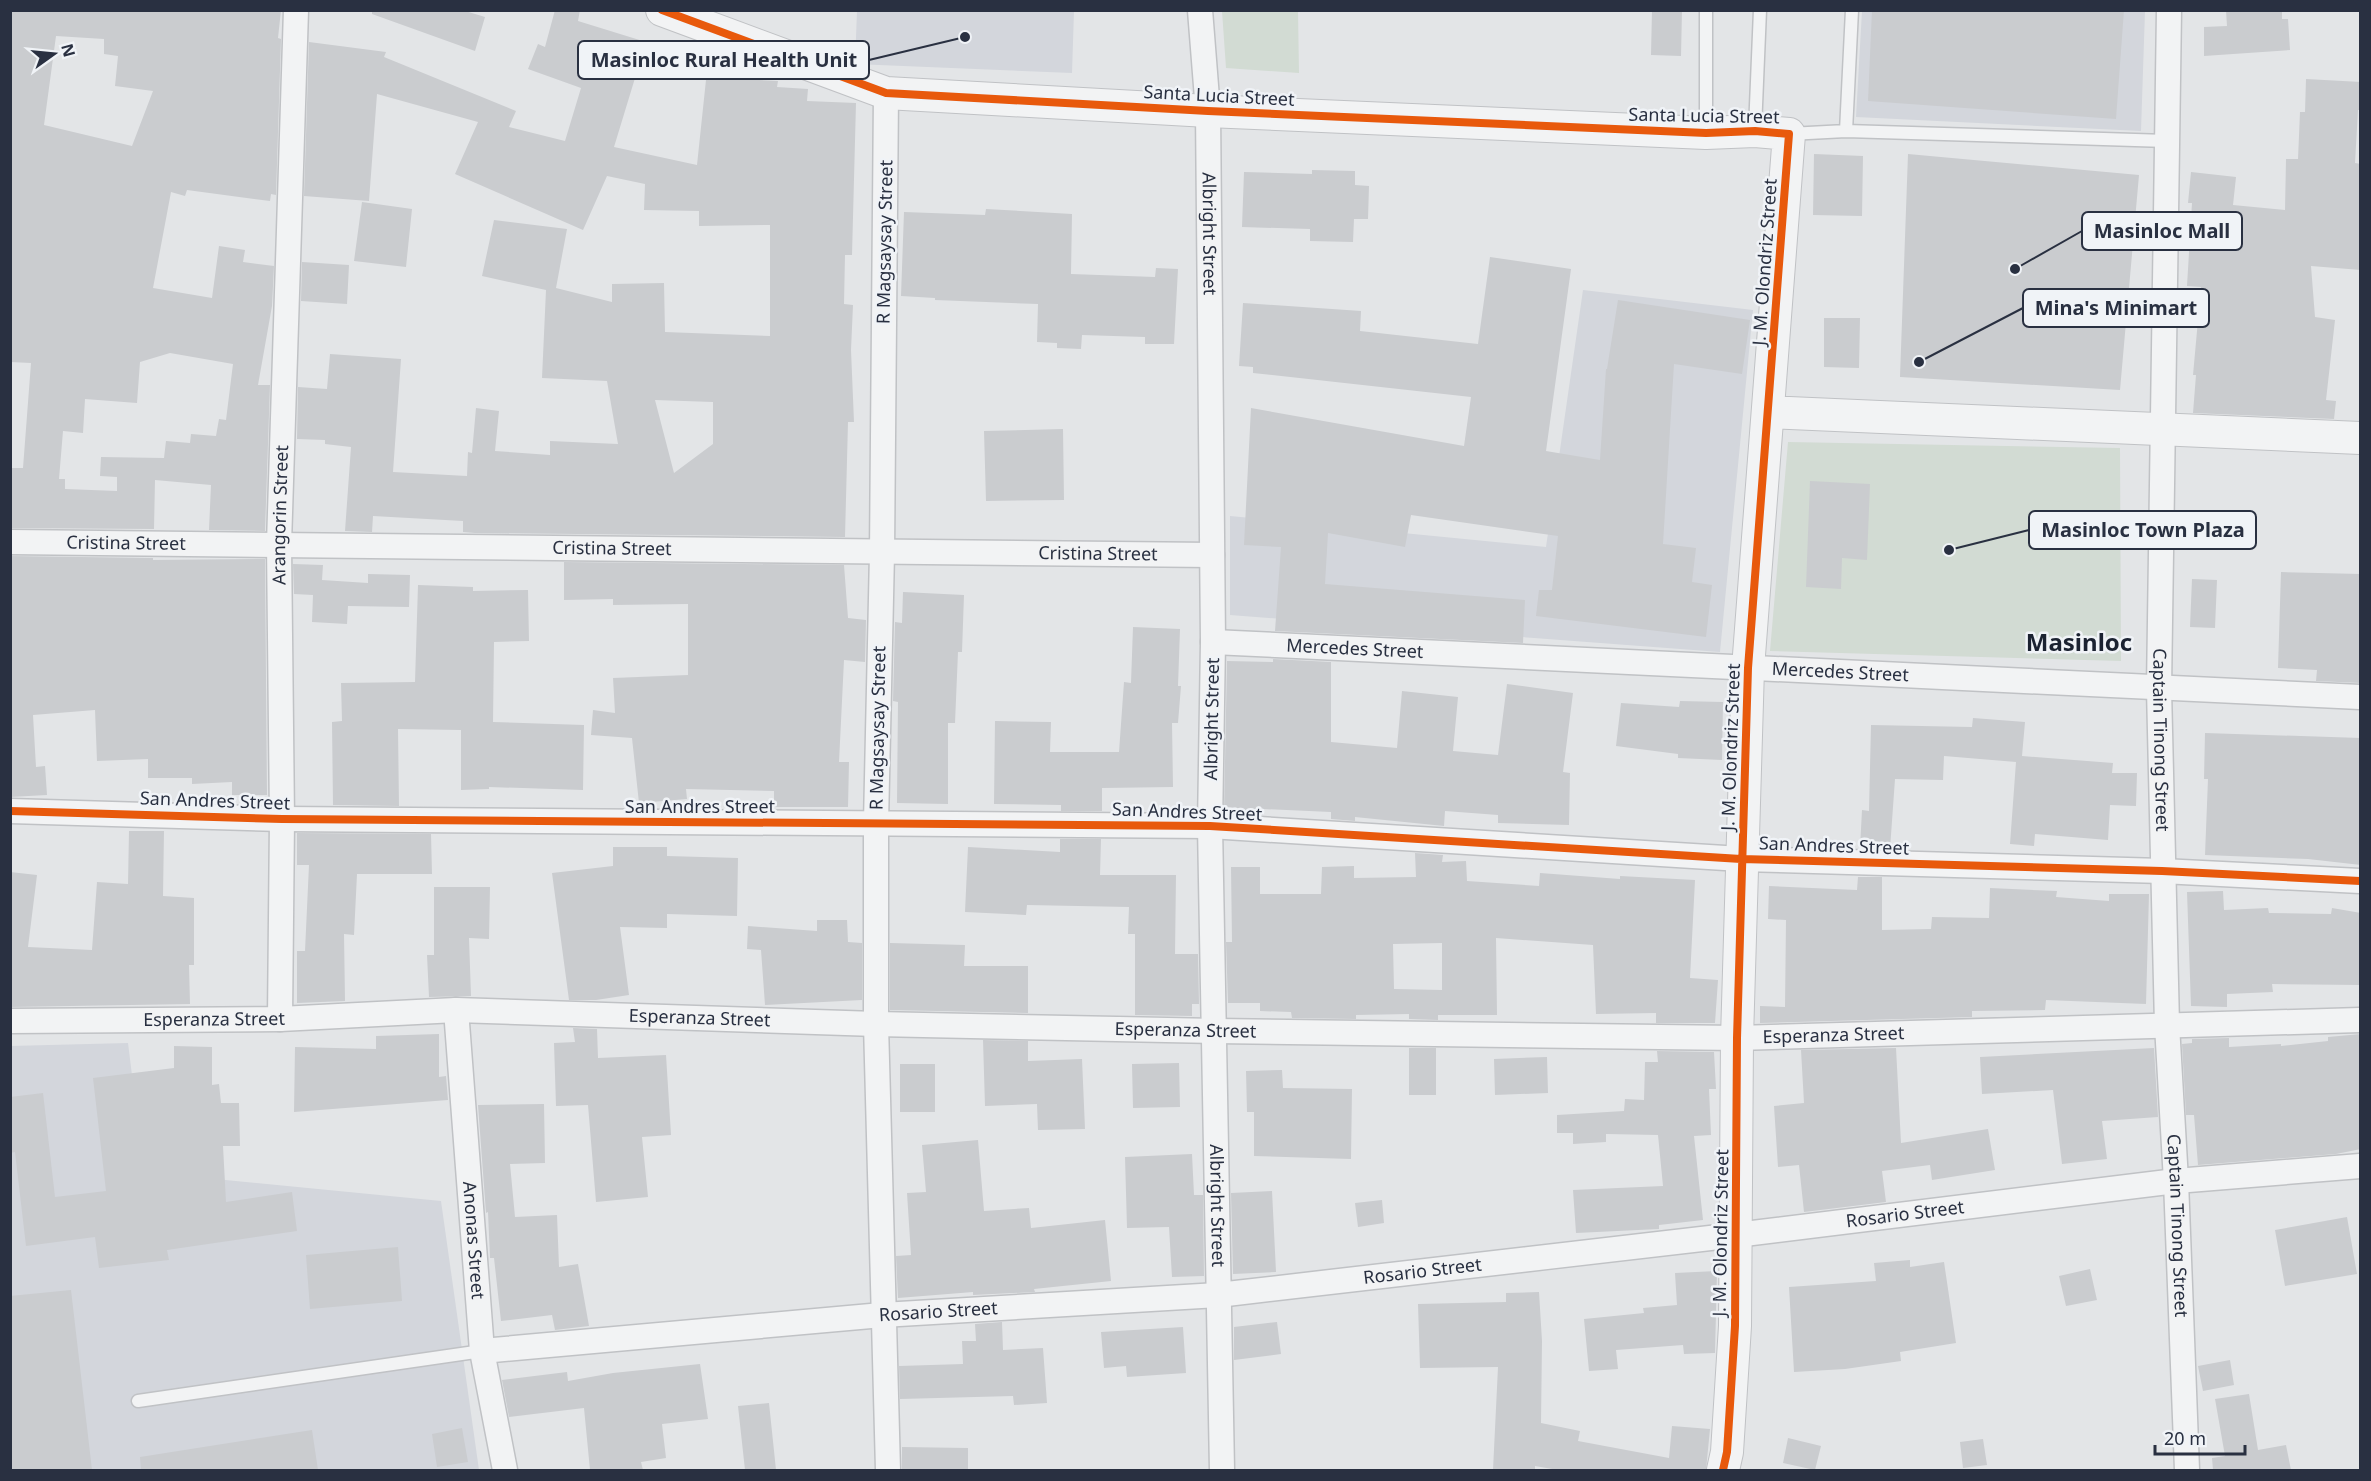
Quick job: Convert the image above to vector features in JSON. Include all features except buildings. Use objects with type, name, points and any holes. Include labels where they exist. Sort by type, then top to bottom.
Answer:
[{"type":"street","name":"Arangorin Street","points":[[280,1018],[282,819],[279,544],[296,10]]},
{"type":"street","name":"Santa Lucia Street","points":[[662,10],[886,93],[1208,111],[1706,133],[1755,131],[1790,134]]},
{"type":"street","name":"Albright Street","points":[[1200,10],[1208,111],[1213,642],[1210,826],[1216,1031],[1222,1470]]},
{"type":"street","name":"Captain Tinong Street","points":[[2169,10],[2161,430],[2159,689],[2167,1025],[2176,1181],[2187,1470]]},
{"type":"street","name":"R Magsaysay Street","points":[[886,93],[882,553],[876,823],[876,1023],[882,1315],[888,1470]]},
{"type":"street","name":"J. M. Olondriz Street","points":[[1723,1470],[1735,1326],[1737,1038],[1748,668],[1790,134]]},
{"type":"street","points":[[1769,412],[2361,438]]},
{"type":"street","name":"Cristina Street","points":[[10,542],[1212,555]]},
{"type":"street","name":"Mercedes Street","points":[[1213,642],[2361,697]]},
{"type":"street","name":"San Andres Street","points":[[10,811],[282,819],[1210,826],[1741,858],[2162,871],[2361,881]]},
{"type":"street","name":"Esperanza Street","points":[[10,1021],[280,1018],[456,1010],[1216,1031],[1737,1038],[2361,1020]]},
{"type":"street","name":"Anonas Street","points":[[456,1010],[482,1351],[505,1470]]},
{"type":"street","name":"Rosario Street","points":[[482,1351],[882,1315],[1218,1295],[2176,1181],[2361,1166]]},
{"type":"lane","points":[[1706,10],[1706,133]]},
{"type":"lane","points":[[1755,131],[1760,10]]},
{"type":"lane","points":[[1846,131],[1852,10]]},
{"type":"lane","points":[[1790,134],[1846,131],[2167,141]]},
{"type":"lane","points":[[138,1401],[482,1351]]},
{"type":"shaded area","points":[[857,11],[1074,11],[1072,73],[855,64]]},
{"type":"shaded area","points":[[1222,11],[1298,11],[1299,73],[1226,68]]},
{"type":"shaded area","points":[[1862,11],[2145,11],[2141,131],[1856,117]]},
{"type":"shaded area","points":[[1583,290],[1753,310],[1720,652],[1230,615],[1230,516],[1546,547]]},
{"type":"shaded area","points":[[1788,442],[2120,448],[2121,661],[1770,651]]},
{"type":"shaded area","points":[[128,1043],[144,1172],[441,1201],[479,1470],[11,1470],[10,1046]]},
{"type":"cycle path","points":[[662,10],[886,93],[1208,111],[1706,133],[1755,131],[1789,134],[1748,668],[1737,1038],[1735,1326],[1727,1452],[1723,1470]]},
{"type":"cycle path","points":[[10,811],[282,819],[1210,826],[1741,859],[2162,871],[2360,881]]},
{"type":"place","name":"Masinloc Rural Health Unit","points":[[965,37]]},
{"type":"place","name":"Masinloc Mall","points":[[2015,269]]},
{"type":"place","name":"Mina's Minimart","points":[[1919,362]]},
{"type":"place","name":"Masinloc Town Plaza","points":[[1949,550]]},
{"type":"district","name":"Masinloc","points":[[2079,643]]}]
